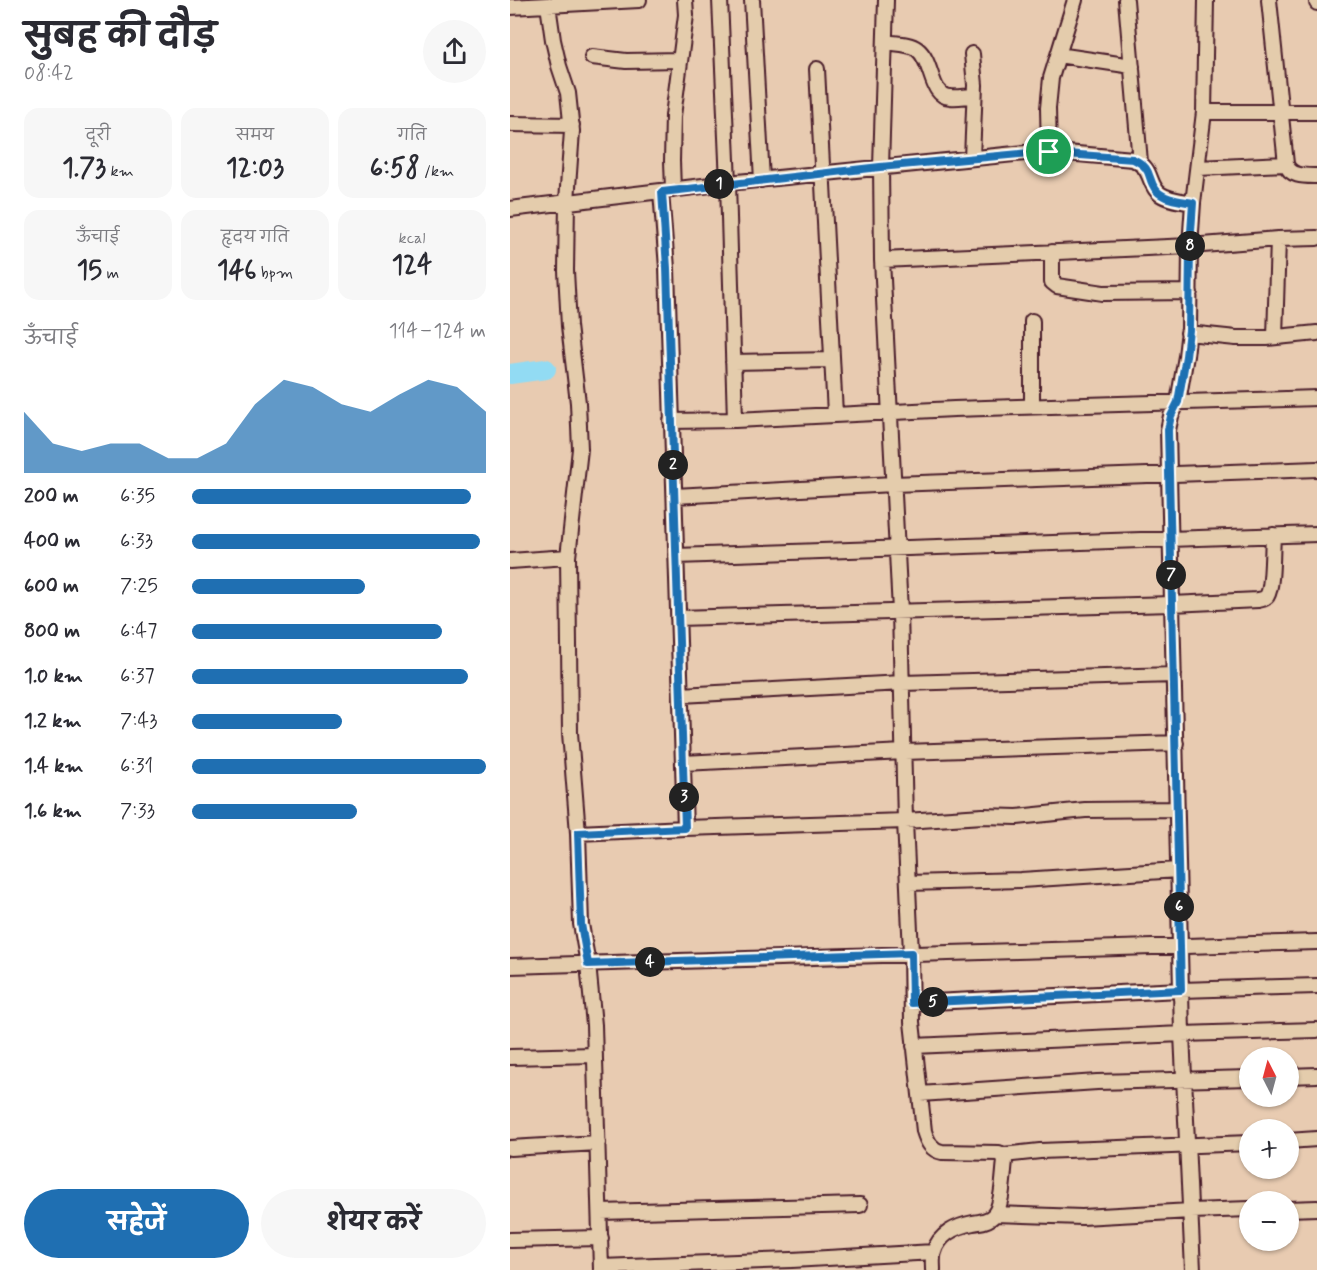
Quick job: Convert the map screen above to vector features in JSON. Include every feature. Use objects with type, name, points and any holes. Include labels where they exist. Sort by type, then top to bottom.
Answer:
[{"type":"street","points":[[510,7],[639,0]]},
{"type":"street","points":[[685,0],[686,15],[673,116],[667,191],[671,421],[685,828]]},
{"type":"street","points":[[720,0],[735,420]]},
{"type":"street","points":[[752,0],[762,180]]},
{"type":"street","points":[[886,0],[880,167],[882,260],[900,611],[914,1046],[924,1131],[929,1144],[942,1152],[993,1152],[1003,1155],[1040,1151],[1239,1144]]},
{"type":"street","points":[[1049,152],[1051,78],[1075,0]]},
{"type":"street","points":[[1126,0],[1140,162]]},
{"type":"street","points":[[1187,1270],[1193,1270],[1182,1034],[1168,430],[1171,416],[1178,402],[1189,328],[1190,246],[1204,112],[1206,0]]},
{"type":"street","points":[[1269,0],[1287,168],[1293,174],[1317,176]]},
{"type":"street","points":[[548,5],[555,49],[568,93],[572,125],[567,201],[566,272],[580,448],[568,557],[570,733],[578,833],[581,924],[588,964],[594,1025],[601,1268],[791,1265],[934,1252]]},
{"type":"street","points":[[885,42],[906,45],[918,50],[928,64],[940,94],[950,97],[974,96]]},
{"type":"street","points":[[972,54],[974,73],[972,158]]},
{"type":"street","points":[[1058,55],[1132,66]]},
{"type":"street","points":[[592,57],[626,61],[680,60]]},
{"type":"street","points":[[817,69],[835,414]]},
{"type":"street","points":[[1204,112],[1317,112]]},
{"type":"street","points":[[510,124],[572,125]]},
{"type":"street","points":[[510,209],[728,183],[1049,152],[1133,159],[1140,162],[1147,170],[1156,191],[1162,196],[1193,203]]},
{"type":"street","points":[[1198,168],[1286,164]]},
{"type":"street","points":[[882,260],[1317,238]]},
{"type":"street","points":[[1275,338],[1278,239]]},
{"type":"street","points":[[1052,252],[1052,282],[1057,286],[1103,293],[1190,292]]},
{"type":"street","points":[[1032,321],[1032,406]]},
{"type":"street","points":[[1189,328],[1236,338],[1275,338],[1317,333]]},
{"type":"street","points":[[733,362],[832,360]]},
{"type":"street","points":[[671,421],[735,420],[891,411],[1317,398]]},
{"type":"street","points":[[675,495],[893,484],[1317,469]]},
{"type":"street","points":[[676,556],[1317,534]]},
{"type":"street","points":[[678,618],[1258,600],[1265,598],[1270,585],[1273,535]]},
{"type":"street","points":[[510,561],[568,557]]},
{"type":"street","points":[[681,695],[902,683],[1174,675]]},
{"type":"street","points":[[683,763],[904,752],[1176,743]]},
{"type":"street","points":[[578,833],[983,816],[1028,817],[1084,810],[1177,808]]},
{"type":"street","points":[[908,883],[1021,880],[1178,870]]},
{"type":"street","points":[[510,966],[1317,942]]},
{"type":"street","points":[[912,1003],[1317,986]]},
{"type":"street","points":[[914,1046],[1317,1030]]},
{"type":"street","points":[[510,1057],[595,1055]]},
{"type":"street","points":[[1299,1076],[1317,1075]]},
{"type":"street","points":[[920,1094],[1097,1082],[1239,1078]]},
{"type":"street","points":[[1299,1140],[1317,1139]]},
{"type":"street","points":[[510,1148],[598,1143]]},
{"type":"street","points":[[933,1270],[934,1252],[938,1243],[946,1235],[962,1225],[983,1221],[995,1215],[999,1206],[1005,1161],[1003,1155]]},
{"type":"street","points":[[600,1212],[860,1205]]},
{"type":"street","points":[[1299,1209],[1317,1208]]},
{"type":"street","points":[[995,1215],[1082,1217],[1239,1209]]},
{"type":"street","points":[[510,1240],[601,1238]]},
{"type":"waterway","points":[[510,374],[546,369]]},
{"type":"route","points":[[1049,152],[1133,159],[1140,162],[1147,170],[1156,191],[1162,196],[1193,203],[1189,330],[1178,402],[1171,416],[1168,430],[1181,990],[912,1003],[911,953],[588,964],[581,924],[578,833],[685,828],[667,268],[662,192],[880,167],[1049,152]]}]
